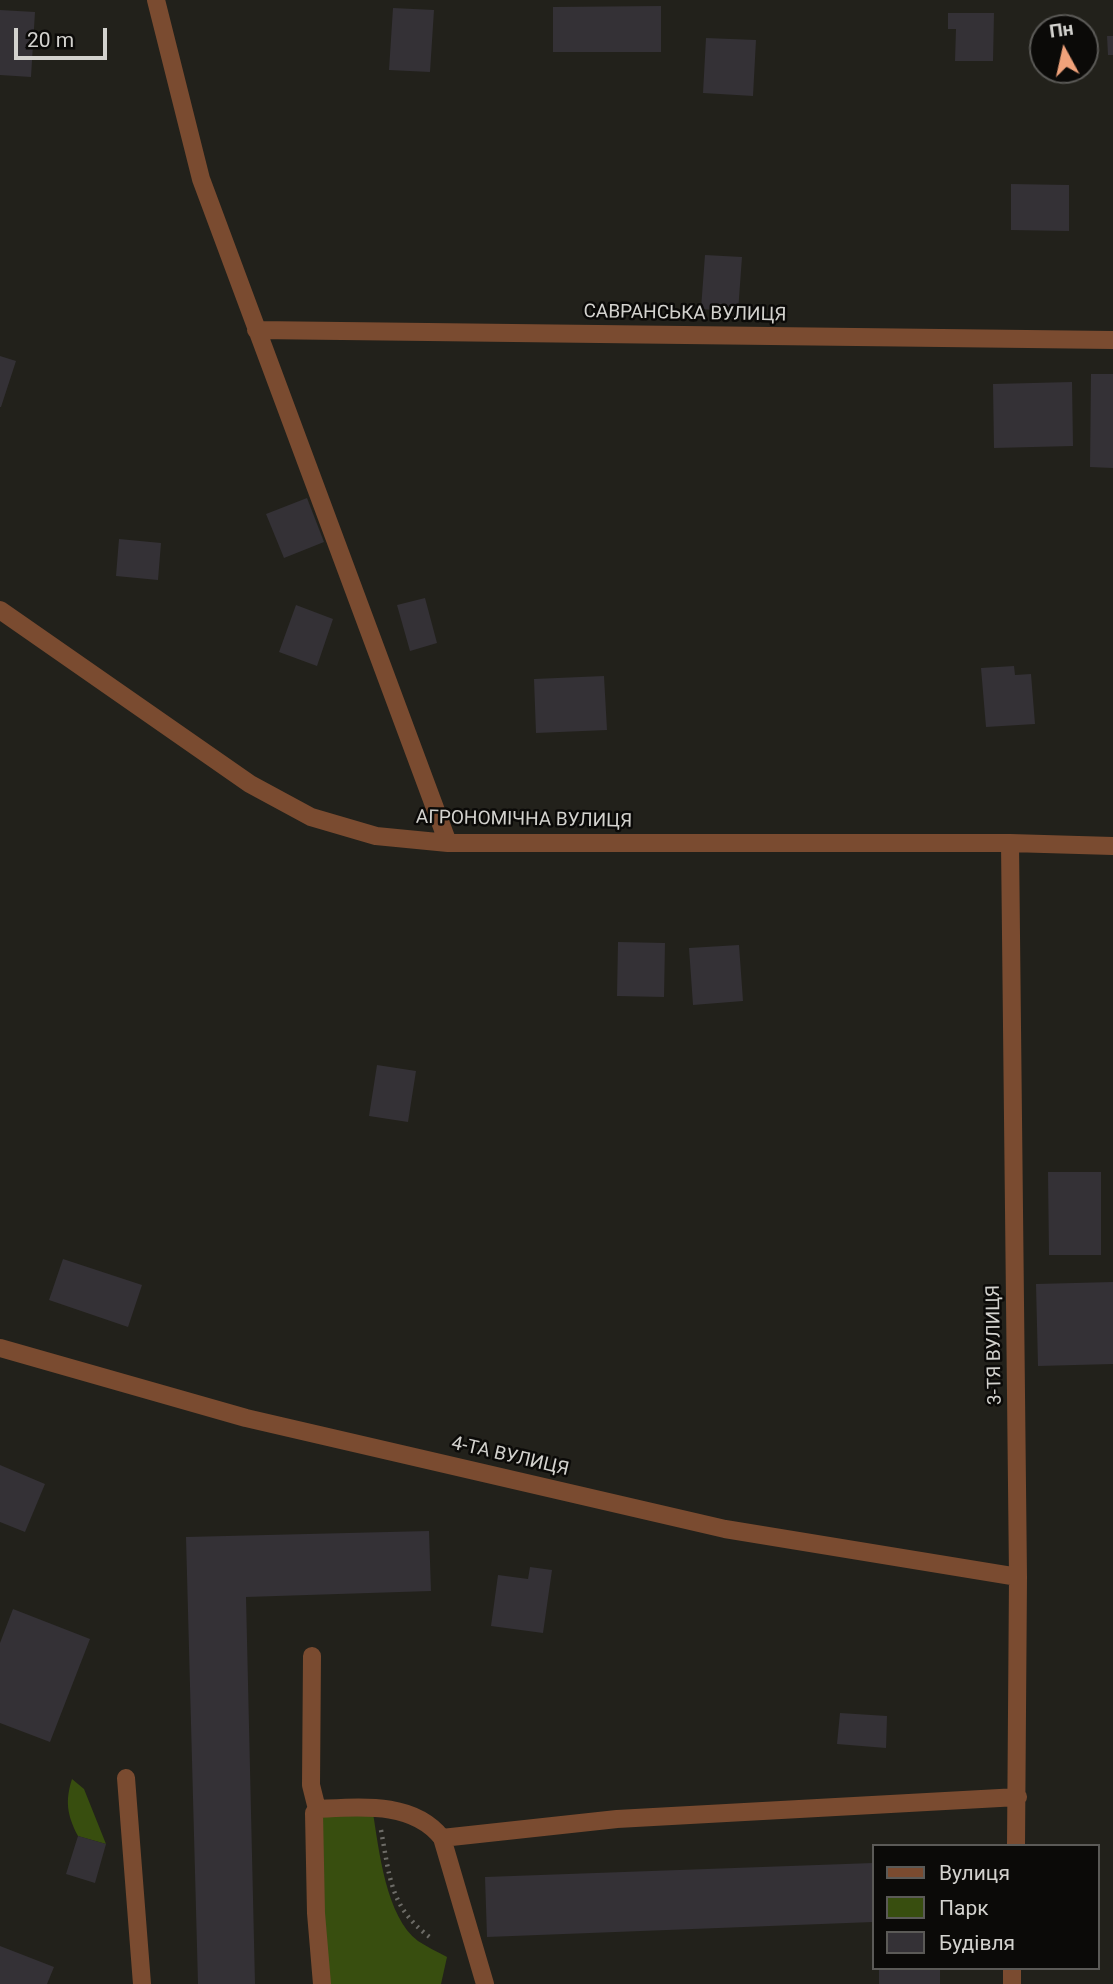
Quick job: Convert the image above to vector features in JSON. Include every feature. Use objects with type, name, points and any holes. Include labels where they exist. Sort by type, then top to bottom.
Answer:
[{"type":"street","points":[[156,0],[201,180],[448,843]]},
{"type":"street","name":"САВРАНСЬКА ВУЛИЦЯ","points":[[256,330],[1113,340]]},
{"type":"street","name":"АГРОНОМІЧНА ВУЛИЦЯ","points":[[0,610],[250,785],[311,817],[376,835],[448,843],[1010,843],[1113,846]]},
{"type":"street","name":"3-ТЯ ВУЛИЦЯ","points":[[1010,843],[1018,1577],[1017,1844]]},
{"type":"street","name":"4-ТА ВУЛИЦЯ","points":[[0,1348],[246,1418],[725,1529],[1018,1577]]},
{"type":"street","points":[[312,1656],[311,1785],[317,1809],[314,1813],[314,1856],[322,1984]]},
{"type":"street","points":[[126,1778],[142,1984]]},
{"type":"street","points":[[442,1838],[617,1819],[1018,1797]]},
{"type":"street","points":[[317,1809],[402,1811],[434,1827],[442,1838],[485,1984]]},
{"type":"path","points":[[379,1809],[394,1896],[408,1920],[431,1938]]},
{"type":"green space","points":[[72,1779],[84,1789],[106,1844],[78,1836],[68,1808]]},
{"type":"green space","points":[[373,1813],[386,1882],[398,1916],[418,1941],[447,1957],[441,1984],[321,1984],[316,1824],[325,1814]]},
{"type":"building","points":[[661,6],[661,52],[553,52],[553,7]]},
{"type":"building","points":[[393,8],[434,10],[430,72],[389,70]]},
{"type":"building","points":[[0,10],[35,12],[31,77],[0,75]]},
{"type":"building","points":[[948,13],[994,13],[993,61],[955,61],[956,29],[948,29]]},
{"type":"building","points":[[1107,36],[1113,36],[1113,55],[1108,55]]},
{"type":"building","points":[[706,38],[756,40],[753,96],[703,93]]},
{"type":"building","points":[[1011,184],[1069,185],[1069,231],[1011,230]]},
{"type":"building","points":[[705,255],[742,257],[738,312],[701,309]]},
{"type":"building","points":[[0,356],[16,361],[1,407],[0,407]]},
{"type":"building","points":[[1091,374],[1113,374],[1113,468],[1090,467]]},
{"type":"building","points":[[1072,382],[1073,446],[994,448],[993,384]]},
{"type":"building","points":[[307,498],[324,542],[284,558],[266,514]]},
{"type":"building","points":[[119,539],[161,543],[158,580],[116,576]]},
{"type":"building","points":[[425,598],[437,643],[410,651],[397,605]]},
{"type":"building","points":[[296,605],[333,619],[317,666],[279,652]]},
{"type":"building","points":[[1014,666],[1015,675],[1031,674],[1035,724],[986,727],[981,668]]},
{"type":"building","points":[[604,676],[607,730],[536,733],[534,679]]},
{"type":"building","points":[[618,942],[665,943],[664,997],[617,996]]},
{"type":"building","points":[[739,945],[743,1001],[693,1005],[689,948]]},
{"type":"building","points":[[377,1065],[416,1071],[408,1122],[369,1116]]},
{"type":"building","points":[[1048,1172],[1101,1172],[1101,1255],[1049,1255]]},
{"type":"building","points":[[63,1259],[142,1285],[128,1327],[49,1300]]},
{"type":"building","points":[[1113,1282],[1113,1364],[1038,1366],[1036,1284]]},
{"type":"building","points":[[0,1465],[45,1484],[25,1532],[0,1522]]},
{"type":"building","points":[[429,1531],[431,1591],[246,1597],[255,1984],[198,1984],[186,1537]]},
{"type":"building","points":[[530,1567],[552,1570],[543,1633],[491,1626],[498,1575],[528,1579]]},
{"type":"building","points":[[13,1609],[90,1639],[50,1742],[0,1723],[0,1643]]},
{"type":"building","points":[[840,1713],[887,1716],[886,1748],[837,1744]]},
{"type":"building","points":[[78,1836],[106,1844],[95,1883],[66,1874]]},
{"type":"building","points":[[872,1863],[872,1922],[487,1937],[485,1877]]},
{"type":"building","points":[[0,1946],[54,1967],[47,1984],[0,1984]]},
{"type":"building","points":[[879,1970],[940,1970],[940,1984],[879,1984]]}]
